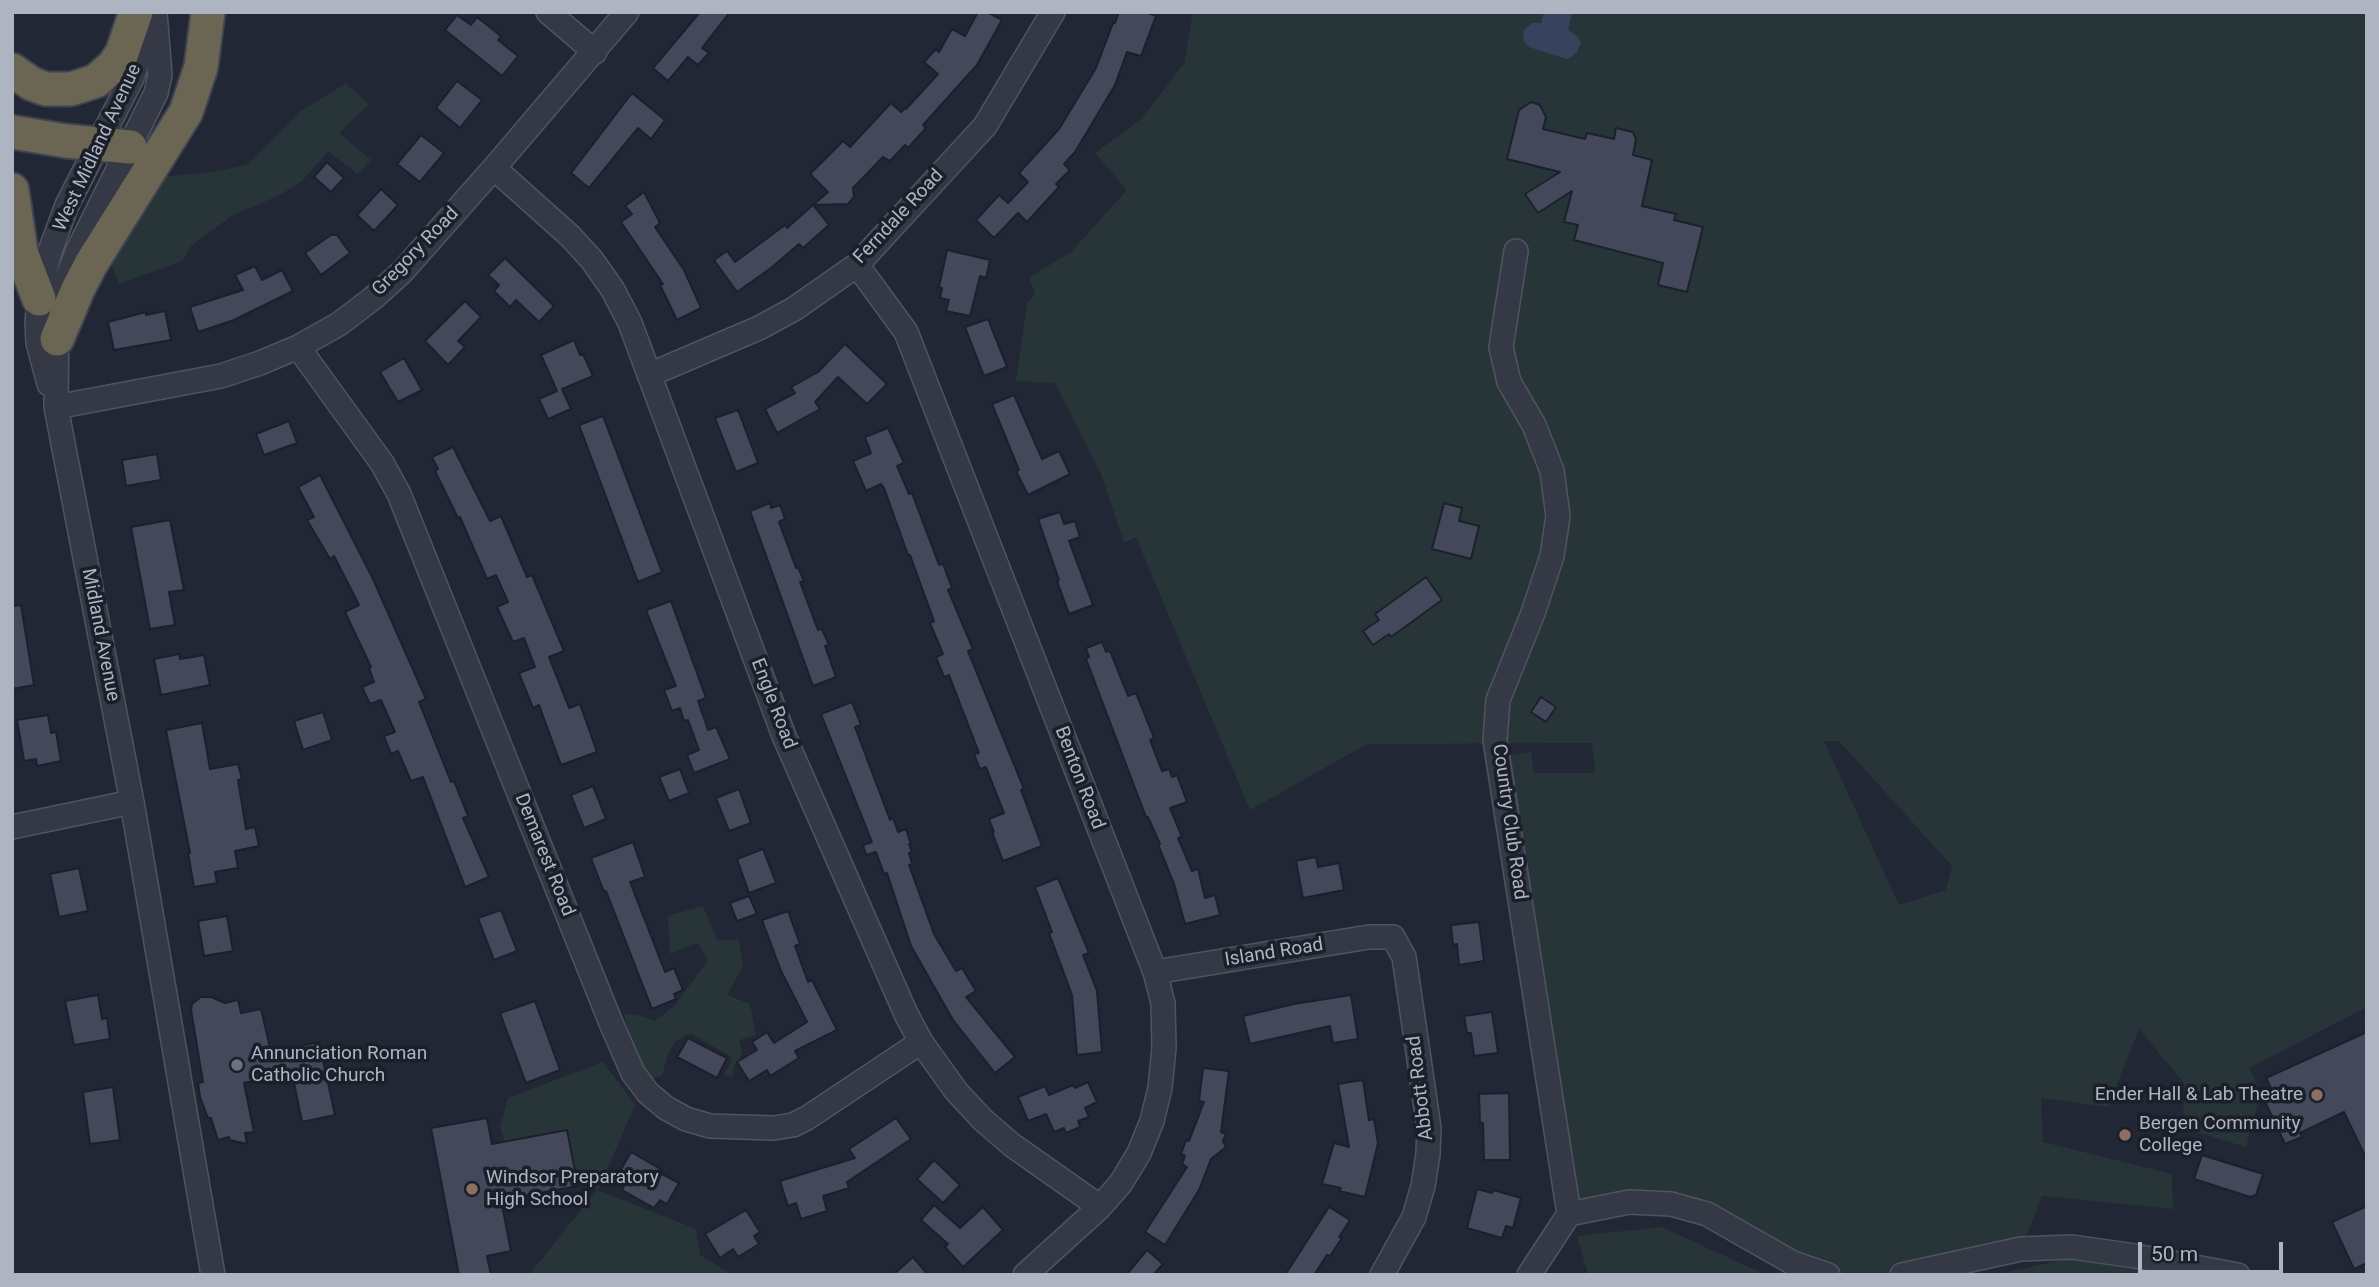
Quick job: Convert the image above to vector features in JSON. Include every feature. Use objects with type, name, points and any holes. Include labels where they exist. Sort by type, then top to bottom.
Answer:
[{"type":"highway","points":[[12,70],[32,84],[47,89],[71,89],[96,81],[114,65],[122,53],[136,12]]},
{"type":"highway","points":[[57,339],[91,264],[186,112],[201,67],[208,12]]},
{"type":"highway","points":[[12,132],[115,146]]},
{"type":"highway","points":[[12,190],[22,252],[39,299]]},
{"type":"street","name":"Midland Avenue","points":[[155,12],[160,75],[148,111],[115,146],[67,276],[58,314],[56,407],[132,802],[213,1275]]},
{"type":"street","name":"West Midland Avenue","points":[[56,407],[38,343],[39,299],[50,251],[67,205],[115,146],[155,12]]},
{"type":"street","points":[[548,12],[595,52]]},
{"type":"street","name":"Gregory Road","points":[[56,407],[221,376],[298,347],[339,324],[402,272],[627,12]]},
{"type":"street","name":"Ferndale Road","points":[[649,375],[782,316],[857,265],[985,126],[1053,12]]},
{"type":"street","name":"Engle Road","points":[[494,168],[570,236],[592,260],[613,290],[630,323],[784,736],[906,1014],[921,1042],[956,1091],[983,1120],[1012,1145],[1100,1207]]},
{"type":"street","name":"Country Club Road","points":[[1516,251],[1501,346],[1508,382],[1534,425],[1552,471],[1558,516],[1552,556],[1545,579],[1498,700],[1495,740],[1569,1214]]},
{"type":"street","name":"Benton Road","points":[[857,265],[906,332],[1155,972],[1163,1003],[1164,1048],[1160,1088],[1152,1121],[1139,1153],[1121,1182],[1100,1207],[1025,1275]]},
{"type":"street","name":"Demarest Road","points":[[298,347],[382,463],[399,494],[611,1023],[633,1073],[648,1093],[666,1108],[686,1119],[710,1126],[784,1127],[807,1118],[921,1042]]},
{"type":"street","points":[[12,827],[132,802]]},
{"type":"street","name":"Island Road","points":[[1155,972],[1369,937],[1393,937]]},
{"type":"street","name":"Abbott Road","points":[[1382,1275],[1414,1217],[1429,1154],[1429,1128],[1405,957],[1393,937]]},
{"type":"street","points":[[1529,1275],[1569,1214],[1629,1202],[1671,1204],[1707,1214],[1793,1263],[1828,1275]]},
{"type":"street","points":[[1902,1275],[2021,1249],[2072,1247],[2238,1275]]},
{"type":"shaded area","points":[[1193,12],[2367,12],[2367,1007],[2249,1068],[2261,1092],[2246,1147],[2183,1128],[2184,1083],[2139,1029],[2108,1107],[2041,1098],[2043,1142],[2172,1174],[2173,1209],[2042,1196],[2021,1249],[1902,1275],[1828,1275],[1671,1204],[1569,1214],[1502,756],[1531,752],[1534,773],[1595,773],[1592,743],[1367,744],[1250,810],[1136,537],[1124,543],[1101,474],[1055,383],[1016,381],[1027,303],[1035,294],[1029,278],[1072,251],[1127,190],[1095,153],[1141,119],[1184,64]],"holes":[[[1824,741],[1839,741],[1952,866],[1946,890],[1899,905]]]},
{"type":"shaded area","points":[[346,83],[369,104],[339,133],[371,160],[357,174],[328,151],[302,181],[280,195],[233,215],[191,246],[182,261],[119,284],[110,262],[160,177],[247,165],[301,111]]},
{"type":"shaded area","points":[[703,906],[717,940],[739,940],[743,966],[727,995],[750,1004],[756,1035],[739,1040],[742,1054],[734,1066],[732,1077],[724,1075],[733,1058],[690,1033],[676,1041],[668,1054],[662,1076],[647,1079],[631,1045],[624,1014],[638,1015],[655,1021],[675,1005],[708,960],[698,943],[670,954],[668,916]]},
{"type":"shaded area","points":[[603,1062],[635,1105],[598,1190],[696,1229],[700,1255],[733,1275],[529,1275],[597,1190],[578,1186],[505,1142],[500,1127],[508,1098]]},
{"type":"shaded area","points":[[1662,1227],[1766,1275],[1588,1275],[1577,1236]]},
{"type":"shaded area","points":[[2072,1258],[2170,1275],[1994,1275]]},
{"type":"water","points":[[1544,12],[1572,12],[1568,30],[1578,37],[1581,43],[1571,57],[1567,59],[1529,47],[1523,39],[1524,30],[1532,23],[1541,23]]},
{"type":"building","points":[[700,12],[730,12],[702,48],[709,53],[698,65],[688,57],[668,81],[653,68]]},
{"type":"building","points":[[978,12],[987,12],[1002,20],[977,65],[923,125],[926,128],[908,148],[905,145],[890,161],[883,157],[853,188],[854,197],[848,204],[813,205],[828,192],[810,174],[843,141],[850,147],[891,103],[901,112],[906,109],[938,74],[924,62],[936,49],[939,52],[952,29],[965,36]]},
{"type":"building","points":[[1119,12],[1146,12],[1156,16],[1141,56],[1127,52],[1115,85],[1075,152],[1064,164],[1070,170],[1056,184],[1059,187],[1027,222],[1018,213],[994,238],[976,220],[999,195],[1008,203],[1028,182],[1019,173],[1059,129],[1096,68]]},
{"type":"building","points":[[457,15],[471,25],[477,17],[501,36],[498,40],[518,56],[502,76],[445,30]]},
{"type":"building","points":[[457,81],[482,100],[460,128],[436,108]]},
{"type":"building","points":[[632,93],[665,120],[651,139],[638,128],[589,188],[571,173]]},
{"type":"building","points":[[1531,102],[1540,105],[1546,117],[1543,129],[1585,139],[1587,133],[1614,139],[1616,128],[1633,132],[1636,139],[1633,155],[1652,160],[1642,206],[1676,214],[1674,220],[1703,227],[1687,292],[1658,285],[1663,263],[1574,240],[1578,225],[1564,222],[1572,191],[1538,213],[1525,194],[1560,172],[1507,159],[1519,110]]},
{"type":"building","points":[[421,135],[444,153],[420,182],[397,164]]},
{"type":"building","points":[[327,162],[344,178],[331,192],[314,177]]},
{"type":"building","points":[[381,189],[398,205],[374,231],[357,215]]},
{"type":"building","points":[[644,192],[660,223],[655,227],[684,270],[701,308],[677,320],[660,285],[663,284],[621,222],[632,214],[625,206]]},
{"type":"building","points":[[813,205],[829,225],[803,248],[799,244],[737,292],[714,260],[727,251],[735,262],[785,225],[787,228]]},
{"type":"building","points":[[331,235],[337,235],[350,253],[321,275],[305,253]]},
{"type":"building","points":[[947,250],[990,260],[986,278],[980,276],[970,316],[946,311],[949,300],[940,298],[942,288],[939,287]]},
{"type":"building","points":[[505,258],[554,306],[539,322],[516,300],[510,307],[494,291],[499,285],[488,275]]},
{"type":"building","points":[[255,266],[262,280],[282,270],[293,291],[234,320],[198,332],[190,307],[243,290],[235,275]]},
{"type":"building","points":[[465,301],[481,317],[458,341],[465,347],[448,365],[425,341]]},
{"type":"building","points":[[165,311],[171,340],[114,350],[108,322],[146,312],[146,315]]},
{"type":"building","points":[[988,319],[1007,367],[984,376],[965,327]]},
{"type":"building","points":[[574,340],[593,376],[562,389],[571,409],[548,419],[539,399],[557,391],[541,355]]},
{"type":"building","points":[[845,344],[887,384],[867,404],[838,377],[815,402],[820,409],[777,433],[765,409],[795,393],[791,387],[818,372]]},
{"type":"building","points":[[404,358],[422,390],[398,402],[380,372]]},
{"type":"building","points":[[1014,395],[1042,459],[1059,451],[1070,474],[1028,495],[1016,471],[1019,470],[992,404]]},
{"type":"building","points":[[738,410],[758,463],[736,472],[715,418]]},
{"type":"building","points":[[603,416],[662,572],[638,582],[579,425]]},
{"type":"building","points":[[289,421],[297,443],[264,455],[256,434]]},
{"type":"building","points":[[888,428],[904,463],[897,466],[909,494],[912,493],[939,565],[943,564],[952,588],[948,590],[973,649],[968,651],[1024,789],[1021,790],[1042,846],[1003,861],[989,819],[1004,813],[986,767],[980,769],[974,754],[979,753],[949,675],[944,677],[936,657],[943,654],[930,623],[934,621],[910,555],[884,488],[881,484],[866,491],[853,461],[871,453],[865,437]]},
{"type":"building","points":[[453,447],[490,521],[501,516],[527,577],[532,575],[564,651],[549,657],[569,708],[580,704],[597,752],[561,765],[539,705],[533,708],[519,673],[535,667],[524,638],[513,642],[497,607],[508,602],[496,575],[487,579],[460,517],[458,518],[435,471],[438,469],[432,457]]},
{"type":"building","points":[[157,454],[161,480],[126,486],[122,460]]},
{"type":"building","points":[[320,475],[373,579],[426,699],[419,702],[451,782],[454,781],[468,816],[463,818],[489,877],[465,887],[423,777],[411,781],[398,751],[391,754],[384,736],[395,732],[381,700],[370,704],[362,687],[374,682],[369,668],[371,667],[345,612],[359,605],[334,556],[330,559],[307,520],[314,517],[298,487]]},
{"type":"building","points":[[770,503],[771,508],[780,505],[785,519],[779,522],[796,568],[798,567],[804,581],[800,582],[818,630],[822,629],[829,645],[825,646],[836,677],[813,686],[750,511]]},
{"type":"building","points":[[1444,503],[1462,508],[1459,521],[1479,526],[1471,559],[1432,549]]},
{"type":"building","points":[[1060,512],[1064,524],[1075,521],[1080,537],[1069,541],[1093,605],[1069,614],[1038,519]]},
{"type":"building","points":[[170,520],[184,590],[169,592],[175,625],[150,629],[131,527]]},
{"type":"building","points":[[1426,577],[1442,600],[1391,637],[1389,634],[1373,645],[1363,631],[1379,620],[1375,614]]},
{"type":"building","points":[[671,601],[706,698],[698,701],[708,730],[716,727],[730,759],[694,773],[687,755],[699,750],[688,720],[684,721],[680,708],[672,711],[664,690],[676,686],[646,610]]},
{"type":"building","points":[[21,605],[34,685],[12,689],[12,606]]},
{"type":"building","points":[[1102,642],[1106,652],[1110,651],[1128,696],[1136,693],[1154,738],[1150,740],[1162,771],[1169,769],[1172,777],[1177,775],[1187,802],[1170,808],[1182,837],[1178,838],[1192,871],[1198,869],[1205,898],[1215,895],[1220,915],[1185,924],[1160,844],[1146,817],[1086,659],[1089,657],[1086,648]]},
{"type":"building","points":[[179,654],[180,659],[204,655],[210,685],[161,695],[154,659]]},
{"type":"building","points":[[1541,697],[1556,707],[1546,722],[1531,712]]},
{"type":"building","points":[[852,702],[861,725],[855,727],[890,820],[893,818],[898,832],[906,829],[912,852],[909,853],[912,864],[909,865],[934,934],[956,971],[962,968],[976,991],[966,997],[1015,1057],[995,1073],[953,1020],[911,946],[887,873],[884,874],[876,852],[866,855],[863,845],[872,842],[821,714]]},
{"type":"building","points":[[323,712],[332,740],[303,750],[294,721]]},
{"type":"building","points":[[48,715],[51,733],[56,732],[61,761],[37,766],[36,759],[24,761],[17,720]]},
{"type":"building","points":[[202,723],[210,769],[238,764],[242,779],[238,780],[246,829],[255,827],[259,846],[235,851],[238,868],[215,872],[217,883],[194,887],[166,730]]},
{"type":"building","points":[[680,769],[689,793],[669,801],[659,777]]},
{"type":"building","points":[[593,786],[606,819],[584,828],[571,795]]},
{"type":"building","points":[[739,789],[751,823],[729,831],[716,798]]},
{"type":"building","points":[[633,842],[645,877],[630,882],[665,972],[674,968],[683,990],[674,994],[676,999],[652,1009],[591,858]]},
{"type":"building","points":[[763,849],[776,883],[749,893],[737,859]]},
{"type":"building","points":[[1316,857],[1318,867],[1339,863],[1344,890],[1303,898],[1296,861]]},
{"type":"building","points":[[79,868],[88,911],[59,917],[50,874]]},
{"type":"building","points":[[1058,878],[1089,953],[1083,955],[1097,991],[1102,1052],[1077,1055],[1072,995],[1035,887]]},
{"type":"building","points":[[749,896],[757,914],[737,921],[730,903]]},
{"type":"building","points":[[501,910],[517,951],[494,960],[478,918]]},
{"type":"building","points":[[788,911],[800,944],[795,946],[808,982],[812,980],[837,1030],[795,1051],[799,1058],[770,1076],[767,1070],[749,1081],[737,1062],[757,1050],[752,1042],[767,1032],[774,1043],[807,1022],[781,971],[762,920]]},
{"type":"building","points":[[227,916],[233,951],[204,956],[198,921]]},
{"type":"building","points":[[1479,922],[1484,961],[1459,965],[1457,944],[1453,945],[1451,925]]},
{"type":"building","points":[[98,995],[102,1019],[107,1018],[110,1039],[74,1045],[65,1001]]},
{"type":"building","points":[[1351,995],[1358,1039],[1333,1043],[1330,1026],[1250,1044],[1243,1016]]},
{"type":"building","name":"Annunciation Roman Catholic Church","points":[[201,997],[211,997],[225,1003],[238,1000],[241,1013],[261,1009],[271,1052],[319,1042],[335,1115],[302,1122],[292,1073],[244,1083],[254,1132],[245,1133],[247,1144],[230,1140],[229,1137],[218,1140],[200,1097],[198,1083],[203,1082],[191,1010],[192,1004]]},
{"type":"building","points":[[535,1001],[560,1070],[526,1083],[500,1013]]},
{"type":"building","points":[[1492,1012],[1498,1053],[1474,1056],[1471,1033],[1467,1033],[1464,1016]]},
{"type":"building","name":"Ender Hall & Lab Theatre","points":[[2367,1032],[2367,1160],[2344,1112],[2300,1133],[2302,1137],[2285,1144],[2263,1097],[2273,1092],[2266,1078]]},
{"type":"building","points":[[688,1038],[727,1058],[717,1078],[677,1057]]},
{"type":"building","points":[[1203,1068],[1229,1071],[1221,1132],[1226,1134],[1223,1141],[1226,1147],[1211,1159],[1199,1190],[1165,1245],[1145,1232],[1187,1167],[1182,1164],[1185,1156],[1181,1154],[1204,1102],[1199,1101]]},
{"type":"building","points":[[1363,1080],[1369,1120],[1374,1119],[1378,1143],[1365,1197],[1322,1184],[1334,1143],[1349,1147],[1338,1084]]},
{"type":"building","points":[[1088,1082],[1097,1102],[1085,1108],[1089,1117],[1078,1121],[1080,1127],[1066,1133],[1064,1128],[1054,1132],[1046,1114],[1028,1121],[1018,1097],[1045,1086],[1049,1095]]},
{"type":"building","points":[[113,1087],[120,1140],[90,1144],[83,1092]]},
{"type":"building","points":[[1509,1093],[1510,1160],[1484,1160],[1479,1094]]},
{"type":"building","points":[[487,1118],[492,1144],[567,1130],[578,1186],[501,1200],[511,1251],[487,1256],[491,1275],[459,1275],[431,1128]]},
{"type":"building","points":[[896,1118],[911,1139],[847,1182],[849,1188],[823,1196],[827,1211],[801,1219],[796,1203],[788,1206],[780,1181],[855,1158],[849,1149]]},
{"type":"building","points":[[631,1152],[679,1183],[667,1204],[660,1200],[654,1208],[622,1190],[628,1178],[619,1173]]},
{"type":"building","points":[[2202,1155],[2263,1174],[2256,1195],[2250,1197],[2194,1179]]},
{"type":"building","points":[[934,1160],[960,1185],[943,1203],[917,1179]]},
{"type":"building","points":[[1477,1189],[1492,1193],[1493,1190],[1521,1198],[1513,1228],[1506,1226],[1502,1238],[1467,1228]]},
{"type":"building","points":[[934,1205],[960,1228],[983,1207],[1003,1230],[963,1267],[945,1247],[948,1244],[921,1220]]},
{"type":"building","points":[[2367,1206],[2367,1263],[2354,1269],[2332,1222]]},
{"type":"building","points":[[1329,1207],[1350,1220],[1339,1237],[1342,1238],[1314,1275],[1285,1275]]},
{"type":"building","points":[[746,1210],[760,1232],[754,1236],[759,1244],[738,1257],[733,1249],[720,1258],[705,1234]]},
{"type":"building","points":[[1147,1250],[1163,1264],[1153,1275],[1126,1275]]},
{"type":"building","points":[[913,1257],[928,1275],[893,1275]]},
{"type":"place","name":"Annunciation Roman Catholic Church","points":[[237,1065]]},
{"type":"place","name":"Ender Hall & Lab Theatre","points":[[2317,1095]]},
{"type":"place","name":"Bergen Community College","points":[[2125,1135]]},
{"type":"place","name":"Windsor Preparatory High School","points":[[472,1189]]}]
